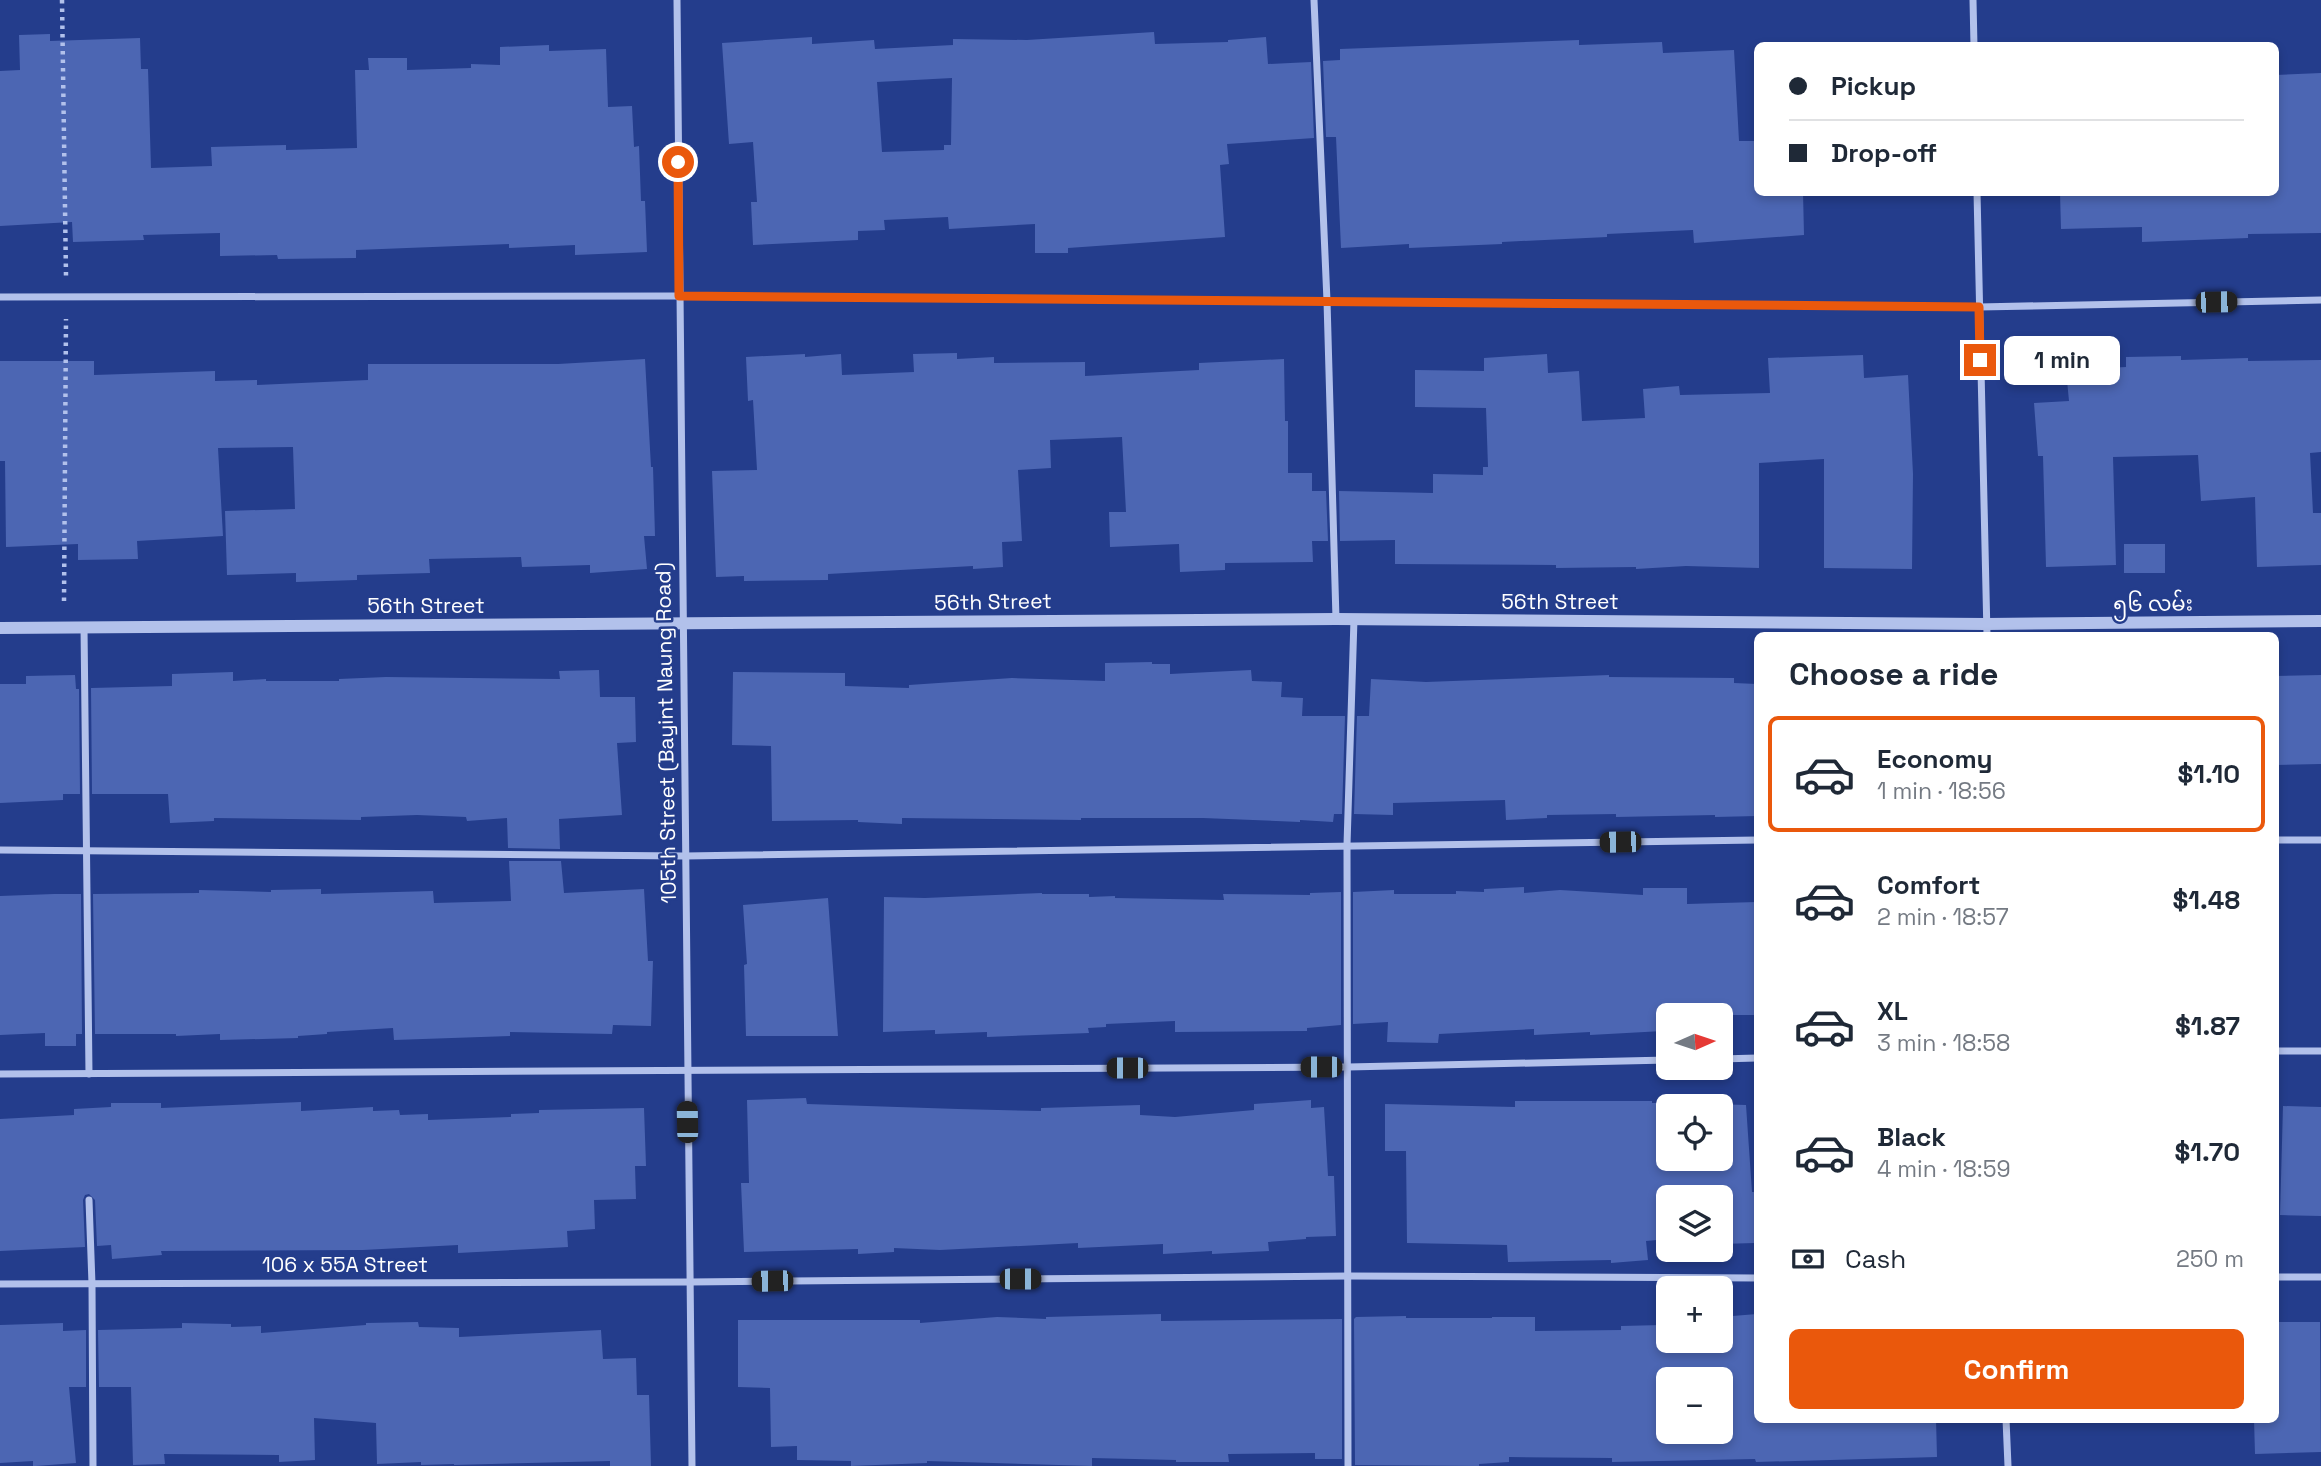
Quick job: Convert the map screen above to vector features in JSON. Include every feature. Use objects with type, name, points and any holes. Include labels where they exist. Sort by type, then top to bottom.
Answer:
[{"type":"street","name":"105th Street (Bayint Naung Road)","points":[[677,0],[692,1466]]},
{"type":"street","points":[[1314,0],[1327,301],[1336,619]]},
{"type":"street","points":[[1973,0],[1974,42]]},
{"type":"street","points":[[1977,196],[1986,630]]},
{"type":"street","points":[[0,297],[679,296],[1979,307],[2321,300]]},
{"type":"street","name":"56th Street","points":[[0,628],[1336,619],[1986,630]]},
{"type":"street","points":[[1348,1466],[1348,845],[1354,620]]},
{"type":"street","name":"၅၆ လမ်း","points":[[1986,630],[2321,621]]},
{"type":"street","points":[[84,627],[89,1074]]},
{"type":"street","points":[[2279,839],[2321,840]]},
{"type":"street","points":[[0,850],[685,856],[1754,840]]},
{"type":"street","points":[[2279,1051],[2321,1051]]},
{"type":"street","points":[[1733,1059],[1754,1058]]},
{"type":"street","points":[[0,1074],[1348,1067],[1656,1060]]},
{"type":"street","points":[[89,1200],[93,1466]]},
{"type":"street","name":"106 x 55A Street","points":[[0,1284],[1349,1276],[1754,1278]]},
{"type":"street","points":[[2279,1277],[2321,1277]]},
{"type":"street","points":[[2006,1423],[2008,1466]]},
{"type":"building","points":[[1154,32],[1155,44],[1228,42],[1266,37],[1268,64],[1311,62],[1314,138],[1227,144],[1229,164],[1220,165],[1225,237],[1068,248],[1068,253],[1035,253],[1035,224],[949,229],[948,217],[884,220],[885,230],[858,231],[858,240],[753,245],[751,202],[757,202],[753,142],[729,144],[722,43],[812,37],[812,44],[874,40],[875,49],[953,45],[953,39],[1027,40]],"holes":[[[952,78],[951,145],[944,145],[944,150],[882,152],[877,82]]]},
{"type":"building","points":[[50,34],[50,41],[140,38],[141,69],[148,69],[151,168],[212,166],[211,147],[286,145],[286,150],[357,148],[355,70],[369,70],[368,58],[407,58],[407,70],[471,68],[471,64],[500,65],[500,47],[549,45],[549,51],[606,49],[608,107],[632,106],[634,147],[639,146],[641,201],[645,201],[647,252],[575,255],[575,245],[509,248],[509,244],[356,250],[356,258],[278,259],[277,255],[220,256],[220,233],[143,235],[144,240],[73,242],[72,222],[0,226],[0,71],[20,70],[19,35]]},
{"type":"building","points":[[1579,40],[1579,45],[1662,42],[1663,53],[1734,50],[1739,141],[1754,141],[1754,196],[1803,196],[1804,235],[1694,243],[1693,230],[1607,234],[1607,237],[1502,244],[1409,248],[1409,244],[1341,248],[1336,137],[1326,137],[1323,61],[1340,60],[1340,49]]},
{"type":"building","points":[[2321,73],[2321,233],[2248,234],[2248,238],[2142,242],[2142,227],[2061,229],[2060,196],[2279,196],[2279,75]]},
{"type":"building","points":[[957,353],[957,359],[994,357],[994,363],[1085,362],[1085,376],[1199,370],[1199,363],[1284,359],[1288,473],[1312,473],[1312,491],[1326,491],[1328,541],[1312,541],[1313,562],[1225,563],[1225,570],[1180,572],[1179,544],[1110,547],[1109,512],[1126,512],[1122,437],[1050,440],[1051,468],[1018,470],[1022,541],[1002,542],[1003,567],[973,569],[973,566],[828,574],[828,580],[744,581],[744,576],[716,577],[712,471],[757,470],[753,400],[748,401],[746,357],[841,354],[842,375],[914,372],[913,354]]},
{"type":"building","points":[[1547,354],[1548,373],[1579,371],[1582,421],[1645,418],[1643,389],[1679,386],[1680,395],[1770,393],[1768,358],[1863,355],[1864,378],[1908,375],[1913,474],[1912,569],[1824,568],[1824,459],[1759,463],[1759,568],[1686,566],[1636,569],[1556,568],[1556,565],[1395,564],[1395,540],[1340,541],[1339,491],[1433,493],[1433,474],[1483,475],[1483,467],[1488,467],[1486,408],[1415,407],[1415,370],[1484,371],[1484,358]]},
{"type":"building","points":[[2181,356],[2181,360],[2321,360],[2321,452],[2310,453],[2313,513],[2321,513],[2321,565],[2257,567],[2255,497],[2201,501],[2198,455],[2113,457],[2116,565],[2046,567],[2043,456],[2038,456],[2034,403],[2069,401],[2066,370],[2126,367],[2126,357]]},
{"type":"building","points":[[645,359],[655,536],[644,536],[647,569],[590,573],[590,565],[522,567],[521,557],[429,559],[430,573],[357,575],[357,580],[296,582],[296,573],[227,575],[225,511],[295,509],[293,447],[218,448],[223,536],[137,541],[138,559],[78,560],[78,544],[6,547],[5,461],[0,461],[0,361],[94,361],[94,375],[215,371],[215,381],[257,380],[257,385],[368,380],[368,364],[558,364]]},
{"type":"building","points":[[2124,544],[2165,544],[2165,573],[2124,573]]},
{"type":"building","points":[[1105,663],[1170,664],[1170,674],[1251,670],[1252,681],[1282,682],[1281,697],[1303,698],[1302,716],[1345,716],[1342,814],[1334,814],[1333,822],[1203,818],[902,818],[902,824],[858,820],[772,821],[771,746],[732,745],[733,672],[845,673],[845,686],[909,688],[909,685],[1012,678],[1105,681]]},
{"type":"building","points":[[599,670],[600,697],[635,697],[636,742],[617,743],[622,815],[559,819],[560,849],[508,848],[507,818],[467,821],[466,817],[417,815],[361,817],[361,820],[214,818],[214,821],[170,823],[168,794],[92,794],[91,688],[172,686],[172,674],[233,672],[233,681],[339,681],[386,677],[560,679],[559,671]]},
{"type":"building","points":[[75,675],[76,689],[79,689],[80,794],[63,794],[63,800],[0,803],[0,684],[26,684],[26,676]]},
{"type":"building","points":[[1609,675],[1734,678],[1734,683],[1754,684],[1754,816],[1547,815],[1547,818],[1506,820],[1505,800],[1393,803],[1393,815],[1354,814],[1357,716],[1369,716],[1371,679],[1426,682]]},
{"type":"building","points":[[2321,675],[2321,764],[2279,765],[2279,676]]},
{"type":"building","points":[[509,861],[561,861],[564,893],[644,889],[648,961],[653,961],[651,1026],[613,1025],[612,1034],[510,1032],[510,1036],[394,1040],[393,1028],[327,1032],[298,1038],[220,1040],[220,1034],[95,1034],[93,894],[321,889],[321,894],[433,891],[434,903],[511,901]]},
{"type":"building","points":[[1524,887],[1524,893],[1560,890],[1643,895],[1643,888],[1687,888],[1687,904],[1754,902],[1754,1015],[1733,1015],[1733,1003],[1656,1003],[1656,1031],[1534,1035],[1534,1029],[1439,1034],[1438,1043],[1387,1042],[1388,1022],[1353,1024],[1353,892],[1484,892],[1484,889]]},
{"type":"building","points":[[1341,892],[1341,1025],[1307,1028],[1307,1031],[1175,1032],[1175,1021],[1106,1024],[1106,1027],[1088,1028],[1089,1033],[987,1037],[987,1032],[883,1032],[884,897],[1042,893],[1089,894],[1089,897],[1115,898],[1224,900],[1223,894],[1310,895]]},
{"type":"building","points":[[81,894],[82,1034],[76,1034],[76,1046],[45,1046],[45,1033],[0,1035],[0,896]]},
{"type":"building","points":[[828,898],[838,1036],[746,1036],[744,965],[747,964],[743,905]]},
{"type":"building","points":[[806,1098],[807,1104],[1041,1111],[1041,1108],[1140,1105],[1140,1115],[1175,1117],[1254,1110],[1254,1104],[1311,1100],[1311,1108],[1324,1107],[1328,1176],[1334,1176],[1336,1236],[1268,1242],[1269,1251],[1212,1254],[1212,1251],[1163,1254],[1163,1244],[1078,1248],[1078,1243],[940,1250],[894,1248],[894,1252],[858,1254],[858,1249],[744,1252],[741,1183],[749,1183],[747,1100]]},
{"type":"building","points":[[1515,1101],[1652,1101],[1656,1103],[1656,1171],[1733,1171],[1733,1105],[1746,1105],[1754,1192],[1754,1243],[1733,1244],[1733,1185],[1656,1185],[1656,1240],[1646,1241],[1648,1260],[1611,1263],[1611,1260],[1508,1262],[1507,1245],[1407,1243],[1406,1151],[1385,1151],[1385,1104],[1515,1107]]},
{"type":"building","points":[[301,1102],[301,1111],[373,1107],[373,1111],[399,1110],[400,1115],[428,1114],[428,1120],[511,1117],[511,1114],[539,1113],[539,1110],[644,1108],[646,1166],[635,1166],[636,1199],[594,1200],[595,1229],[567,1231],[568,1247],[458,1253],[458,1245],[363,1250],[161,1251],[162,1255],[112,1259],[111,1245],[97,1246],[95,1200],[89,1194],[85,1195],[83,1200],[85,1247],[0,1251],[0,1119],[74,1115],[74,1109],[111,1107],[111,1103],[161,1103],[161,1108]]},
{"type":"building","points":[[2283,1106],[2321,1107],[2321,1216],[2280,1215]]},
{"type":"building","points":[[1161,1314],[1161,1321],[1342,1319],[1342,1459],[1315,1459],[1315,1453],[1228,1454],[1229,1462],[1092,1458],[1092,1466],[927,1461],[851,1466],[851,1461],[797,1460],[797,1446],[771,1447],[770,1388],[738,1387],[738,1320],[920,1320],[920,1323],[997,1317],[1046,1319]]},
{"type":"building","points":[[1754,1314],[1754,1423],[1936,1423],[1937,1457],[1756,1462],[1755,1459],[1612,1462],[1612,1458],[1509,1457],[1509,1462],[1479,1466],[1355,1465],[1356,1317],[1535,1317],[1535,1331],[1621,1330],[1621,1326],[1656,1325],[1656,1353],[1733,1353],[1733,1316]]},
{"type":"building","points":[[418,1322],[419,1327],[459,1328],[459,1337],[601,1330],[603,1359],[636,1358],[637,1395],[649,1395],[651,1466],[610,1466],[610,1461],[377,1464],[376,1423],[314,1418],[315,1460],[279,1462],[279,1455],[164,1454],[165,1464],[133,1465],[131,1387],[99,1387],[98,1330],[182,1328],[182,1323],[231,1324],[231,1327],[261,1326],[261,1333],[366,1323]]},
{"type":"building","points":[[2279,1322],[2320,1322],[2321,1452],[2255,1454],[2254,1423],[2279,1423]]},
{"type":"building","points":[[63,1323],[63,1331],[86,1330],[86,1387],[69,1387],[76,1463],[33,1466],[33,1461],[0,1463],[0,1325]]},
{"type":"route","points":[[678,162],[679,296],[1979,307],[1980,360]]}]
